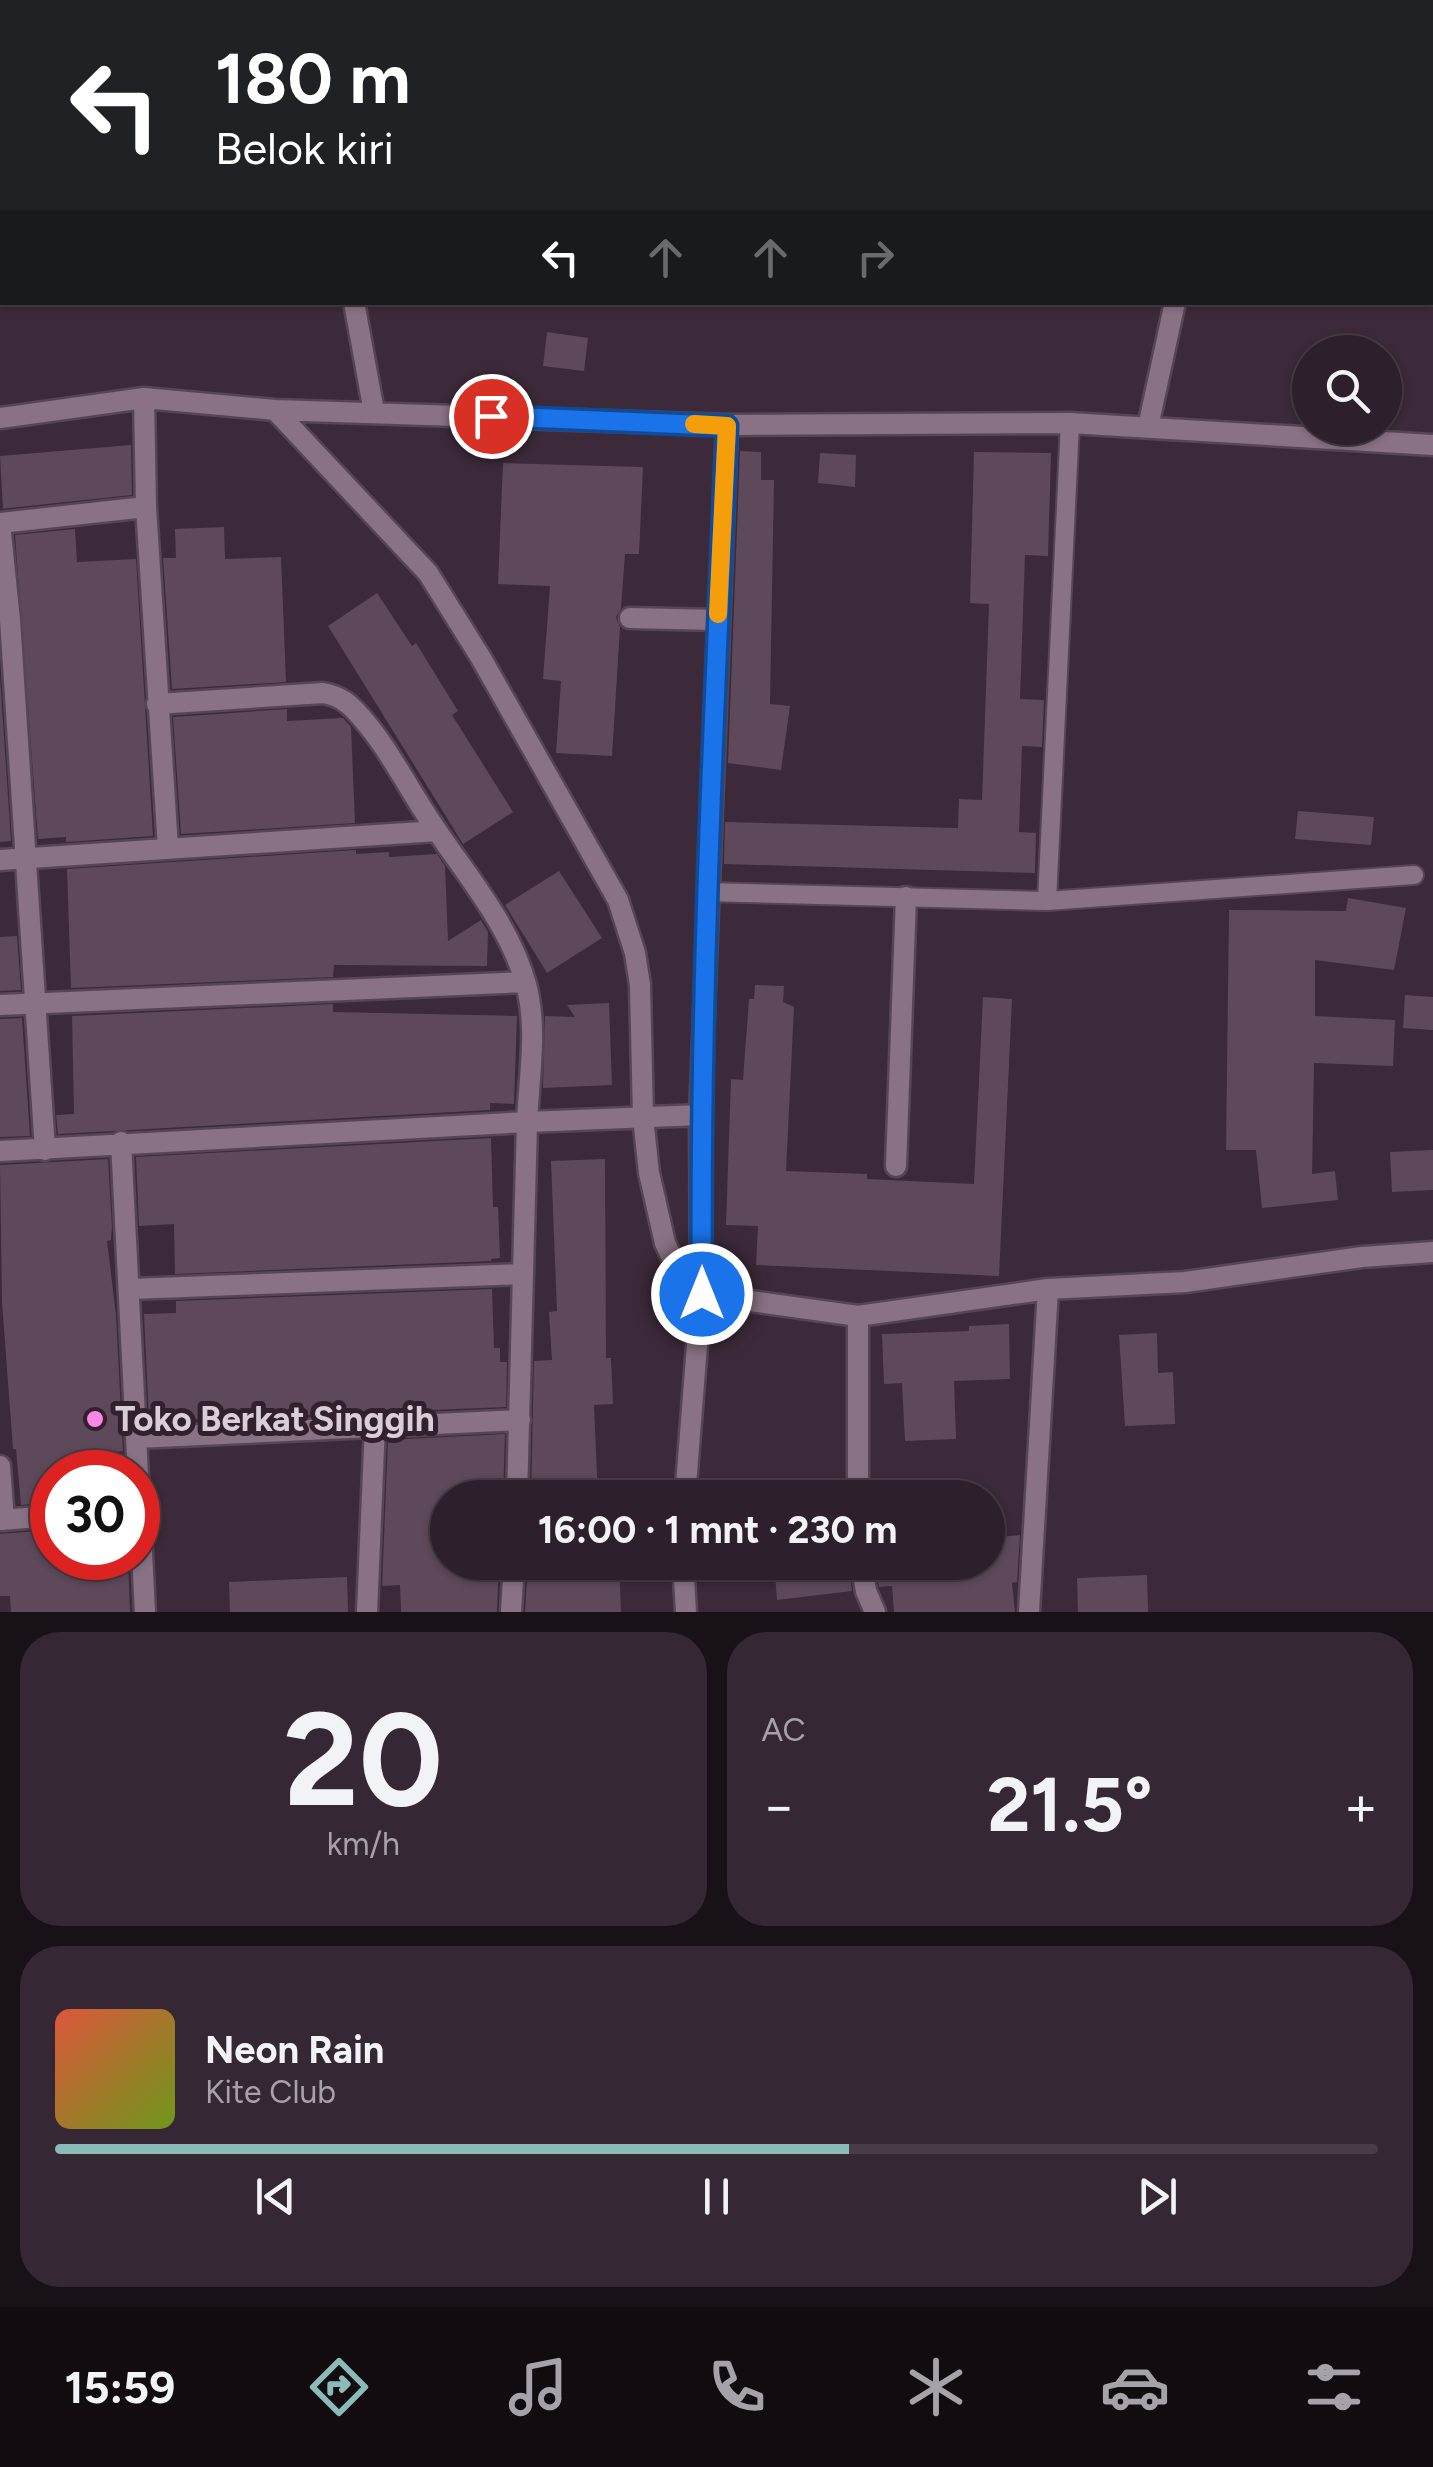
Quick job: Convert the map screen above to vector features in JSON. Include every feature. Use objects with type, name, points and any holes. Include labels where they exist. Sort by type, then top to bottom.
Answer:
[{"type":"street","points":[[355,305],[374,412]]},
{"type":"street","points":[[1148,427],[1173,305]]},
{"type":"street","points":[[0,418],[144,398],[275,410],[727,426],[1070,423],[1433,446]]},
{"type":"street","points":[[144,398],[146,507],[168,848]]},
{"type":"street","points":[[275,410],[428,573],[481,658],[618,900],[635,952],[640,985],[648,1173],[665,1243],[678,1271],[702,1294],[858,1316],[1048,1289],[1186,1282],[1362,1257],[1433,1252]]},
{"type":"street","points":[[686,1480],[702,1294],[700,1115],[706,892],[727,426]]},
{"type":"street","points":[[44,1150],[0,524],[146,507]]},
{"type":"street","points":[[630,618],[718,620]]},
{"type":"street","points":[[157,704],[324,693],[341,696],[363,718],[484,897],[511,946],[533,1017],[526,1122],[518,1480]]},
{"type":"street","points":[[0,860],[436,831]]},
{"type":"street","points":[[896,1166],[906,897]]},
{"type":"street","points":[[0,1005],[525,982]]},
{"type":"street","points":[[0,1151],[700,1115]]},
{"type":"street","points":[[122,1142],[136,1450]]},
{"type":"street","points":[[131,1288],[523,1274]]},
{"type":"street","points":[[1029,1612],[1048,1289]]},
{"type":"street","points":[[858,1316],[858,1480]]},
{"type":"street","points":[[136,1438],[520,1420]]},
{"type":"street","points":[[366,1612],[375,1424]]},
{"type":"street","points":[[0,1466],[2,1520],[30,1518]]},
{"type":"street","points":[[143,1580],[146,1612]]},
{"type":"street","points":[[510,1612],[513,1580]]},
{"type":"street","points":[[684,1580],[686,1612]]},
{"type":"street","points":[[864,1580],[875,1612]]},
{"type":"lane","points":[[1047,900],[1070,423]]},
{"type":"lane","points":[[706,892],[1047,900],[1414,875]]},
{"type":"building","points":[[547,332],[588,338],[584,371],[543,366]]},
{"type":"building","points":[[131,445],[132,495],[3,509],[0,456]]},
{"type":"building","points":[[740,451],[761,452],[761,480],[774,480],[770,704],[790,706],[781,770],[728,763]]},
{"type":"building","points":[[974,452],[1051,453],[1048,556],[1025,555],[1020,699],[1044,700],[1042,747],[1022,746],[1019,832],[1036,833],[1035,873],[724,864],[725,822],[958,828],[959,799],[982,800],[989,604],[970,603]]},
{"type":"building","points":[[820,453],[856,455],[855,487],[818,483]]},
{"type":"building","points":[[503,463],[643,467],[639,554],[625,554],[621,608],[616,617],[620,627],[612,756],[556,753],[561,681],[543,679],[550,586],[498,584]]},
{"type":"building","points":[[224,527],[225,559],[281,557],[286,682],[172,689],[163,558],[176,558],[175,529]]},
{"type":"building","points":[[75,529],[77,562],[136,559],[153,836],[66,842],[66,837],[38,839],[15,535]]},
{"type":"building","points":[[377,593],[412,646],[416,643],[458,711],[452,715],[513,812],[463,844],[328,626]]},
{"type":"building","points":[[0,677],[11,841],[0,842]]},
{"type":"building","points":[[287,709],[287,721],[343,718],[351,727],[355,823],[181,834],[173,717]]},
{"type":"building","points":[[1298,811],[1374,817],[1371,845],[1295,839]]},
{"type":"building","points":[[356,850],[356,854],[389,852],[389,857],[437,854],[445,866],[448,941],[481,920],[488,932],[487,966],[334,965],[333,977],[71,988],[67,869]]},
{"type":"building","points":[[559,871],[602,938],[547,973],[505,905]]},
{"type":"building","points":[[1348,898],[1406,908],[1394,970],[1315,960],[1315,1016],[1395,1020],[1393,1066],[1314,1063],[1312,1174],[1335,1171],[1338,1200],[1262,1208],[1256,1150],[1226,1150],[1229,910],[1346,911]]},
{"type":"building","points":[[17,936],[21,990],[0,991],[0,937]]},
{"type":"building","points":[[755,985],[784,986],[783,1002],[794,1007],[786,1171],[867,1174],[867,1179],[974,1184],[983,997],[1012,999],[999,1276],[756,1265],[758,1226],[726,1225],[731,1079],[743,1080],[749,999],[754,999]]},
{"type":"building","points":[[1405,995],[1433,997],[1433,1030],[1403,1028]]},
{"type":"building","points":[[609,1003],[612,1085],[543,1088],[545,1016],[575,1017],[567,1005]]},
{"type":"building","points":[[333,1004],[333,1012],[517,1016],[514,1104],[490,1103],[490,1110],[58,1134],[56,1115],[74,1114],[72,1016]]},
{"type":"building","points":[[22,1018],[30,1136],[0,1137],[0,1019]]},
{"type":"building","points":[[491,1138],[493,1207],[498,1207],[500,1258],[491,1261],[175,1274],[174,1224],[139,1226],[136,1157]]},
{"type":"building","points":[[1433,1150],[1433,1190],[1392,1192],[1390,1152]]},
{"type":"building","points":[[108,1159],[112,1227],[111,1240],[107,1241],[116,1315],[123,1450],[30,1450],[30,1504],[21,1505],[2,1302],[0,1165]]},
{"type":"building","points":[[605,1159],[606,1358],[611,1358],[613,1404],[594,1405],[597,1480],[531,1480],[534,1361],[552,1360],[549,1312],[557,1311],[551,1161]]},
{"type":"building","points":[[492,1289],[494,1348],[500,1348],[500,1362],[507,1362],[506,1407],[149,1421],[144,1314],[176,1313],[176,1301]]},
{"type":"building","points":[[1009,1324],[1010,1379],[954,1381],[956,1439],[905,1441],[902,1383],[884,1384],[882,1334],[969,1331],[969,1326]]},
{"type":"building","points":[[1157,1333],[1158,1373],[1173,1372],[1175,1424],[1125,1426],[1119,1335]]},
{"type":"building","points":[[505,1434],[504,1480],[430,1480],[430,1580],[498,1580],[497,1612],[401,1612],[400,1585],[382,1586],[388,1440]]},
{"type":"building","points":[[30,1532],[30,1580],[129,1580],[130,1612],[11,1612],[10,1596],[0,1596],[0,1534]]},
{"type":"building","points":[[1020,1535],[1017,1582],[1012,1583],[1015,1612],[894,1612],[892,1586],[879,1587],[878,1580],[1005,1580],[1005,1536]]},
{"type":"building","points":[[1147,1575],[1148,1612],[1078,1612],[1077,1578]]},
{"type":"building","points":[[347,1577],[348,1612],[230,1612],[229,1582]]},
{"type":"building","points":[[527,1580],[620,1580],[621,1612],[525,1612]]},
{"type":"building","points":[[775,1580],[850,1580],[852,1591],[777,1600]]},
{"type":"slow traffic","points":[[694,424],[727,426],[718,614]]},
{"type":"place","name":"Toko Berkat Singgih","points":[[95,1419]]},
{"type":"route","points":[[491,416],[727,426],[706,892],[700,1115],[702,1294]]}]
